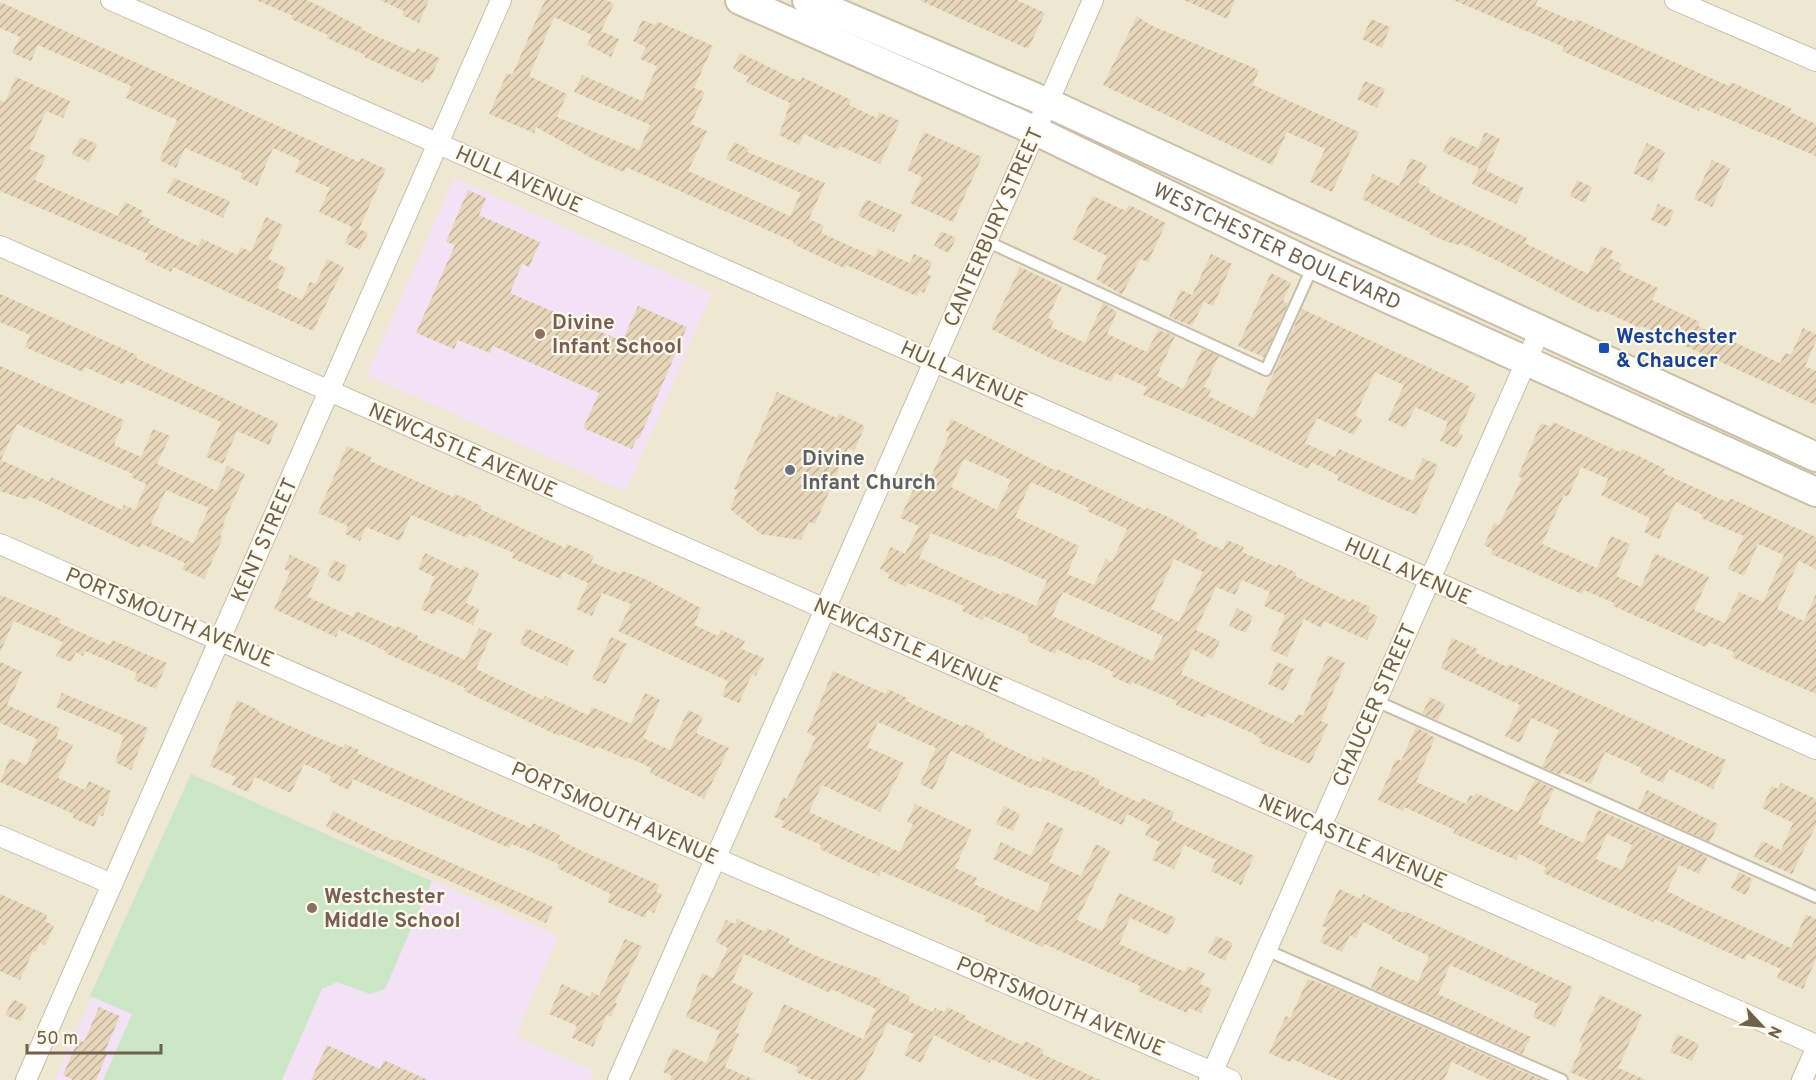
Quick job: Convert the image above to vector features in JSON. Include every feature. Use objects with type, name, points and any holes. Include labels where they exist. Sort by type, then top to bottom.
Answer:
[{"type":"street","name":"HULL AVENUE","points":[[111,0],[1816,749]]},
{"type":"street","name":"KENT STREET","points":[[26,1080],[501,0]]},
{"type":"street","name":"WESTCHESTER BOULEVARD","points":[[740,0],[1036,131],[1314,265],[1816,492]]},
{"type":"street","name":"WESTCHESTER BOULEVARD","points":[[807,0],[1048,103],[1816,457]]},
{"type":"street","name":"CANTERBURY STREET","points":[[618,1080],[1093,0]]},
{"type":"street","points":[[1680,1],[1816,61]]},
{"type":"street","name":"NEWCASTLE AVENUE","points":[[0,246],[1816,1047]]},
{"type":"street","name":"CHAUCER STREET","points":[[1210,1076],[1540,330]]},
{"type":"street","name":"PORTSMOUTH AVENUE","points":[[0,544],[220,638],[1210,1076],[1232,1080]]},
{"type":"street","points":[[0,836],[112,885]]},
{"type":"street","points":[[1802,1080],[1816,1047]]},
{"type":"lane","points":[[986,241],[1266,370],[1314,265]]},
{"type":"lane","points":[[1376,701],[1816,897]]},
{"type":"lane","points":[[1266,950],[1562,1080]]},
{"type":"shaded area","points":[[0,0],[1816,0],[1816,1080],[0,1080]]},
{"type":"shaded area","name":"Divine Infant School","points":[[454,178],[712,293],[626,492],[367,375]]},
{"type":"shaded area","name":"Westchester Middle School","points":[[191,774],[558,936],[516,1036],[594,1071],[590,1080],[55,1080]]},
{"type":"green space","name":"Westchester Middle School","points":[[191,774],[432,881],[385,989],[370,994],[337,982],[322,989],[282,1080],[103,1080],[132,1014],[90,996]]},
{"type":"building","points":[[256,0],[307,0],[363,28],[362,30],[415,53],[417,48],[440,58],[429,81],[425,79],[423,83],[364,57],[365,55],[327,38],[328,35],[291,19],[293,16]]},
{"type":"building","points":[[380,0],[429,0],[419,23],[402,15],[404,11]]},
{"type":"building","points":[[545,0],[606,0],[614,4],[601,31],[619,39],[611,57],[587,45],[592,35],[554,17],[529,76],[567,94],[557,117],[639,150],[650,125],[574,92],[582,75],[642,101],[657,66],[640,59],[646,47],[633,41],[642,20],[655,25],[657,21],[713,46],[694,88],[705,92],[691,124],[707,131],[688,171],[790,216],[801,193],[726,159],[734,142],[749,149],[747,152],[825,183],[809,219],[824,226],[821,233],[875,257],[878,249],[910,263],[914,254],[932,262],[927,274],[931,276],[924,293],[919,291],[917,296],[846,265],[844,268],[793,244],[794,242],[626,167],[624,172],[597,161],[536,127],[534,133],[489,114],[507,73],[512,75]]},
{"type":"building","points":[[919,0],[1017,0],[1045,13],[1028,49]]},
{"type":"building","points":[[1184,0],[1235,0],[1227,19]]},
{"type":"building","points":[[1453,0],[1538,0],[1535,5],[1575,22],[1576,19],[1729,86],[1731,82],[1792,109],[1790,112],[1816,124],[1816,156],[1700,107],[1699,111],[1562,51],[1564,47]]},
{"type":"building","points":[[0,2],[359,162],[361,158],[386,169],[359,229],[368,233],[360,250],[345,243],[352,227],[319,212],[330,188],[295,172],[300,160],[273,148],[257,186],[240,178],[242,173],[185,148],[176,168],[159,160],[177,120],[126,98],[131,86],[38,45],[31,61],[12,53],[20,37],[0,28]]},
{"type":"building","points":[[1137,16],[1150,25],[1259,70],[1253,85],[1359,132],[1332,192],[1310,182],[1325,149],[1287,132],[1272,165],[1103,85]]},
{"type":"building","points":[[1371,19],[1390,27],[1382,48],[1362,39]]},
{"type":"building","points":[[740,53],[800,82],[802,77],[851,100],[849,105],[877,118],[879,112],[900,121],[880,164],[840,146],[838,150],[804,134],[799,145],[779,135],[790,103],[746,82],[749,77],[733,69]]},
{"type":"building","points":[[16,77],[70,101],[63,118],[46,111],[29,149],[46,156],[35,180],[118,216],[125,202],[143,211],[141,216],[150,219],[148,223],[198,246],[202,239],[237,255],[241,247],[251,252],[266,217],[283,225],[268,259],[286,268],[277,288],[302,300],[310,282],[316,284],[327,259],[344,267],[313,331],[173,267],[171,272],[145,260],[148,254],[0,191],[0,100],[5,102]]},
{"type":"building","points":[[1365,81],[1385,89],[1377,108],[1357,99]]},
{"type":"building","points":[[924,132],[982,157],[953,222],[910,203],[922,177],[907,170]]},
{"type":"building","points":[[1485,132],[1500,139],[1486,171],[1524,188],[1516,204],[1472,184],[1479,168],[1443,152],[1450,136],[1478,148]]},
{"type":"building","points":[[80,137],[97,144],[89,162],[72,154]]},
{"type":"building","points":[[1647,143],[1665,152],[1652,182],[1633,173]]},
{"type":"building","points":[[1411,158],[1427,165],[1418,183],[1430,188],[1429,191],[1527,238],[1525,243],[1588,274],[1601,246],[1613,251],[1610,258],[1622,264],[1619,270],[1658,288],[1652,300],[1700,322],[1698,326],[1780,363],[1785,353],[1791,355],[1803,328],[1816,334],[1816,341],[1805,366],[1816,371],[1816,405],[1641,326],[1640,328],[1601,310],[1600,313],[1584,306],[1500,262],[1460,243],[1459,245],[1448,242],[1429,234],[1430,232],[1362,199],[1373,174],[1399,186]]},
{"type":"building","points":[[1712,160],[1730,168],[1712,207],[1694,199]]},
{"type":"building","points":[[174,178],[230,201],[223,218],[167,193]]},
{"type":"building","points":[[1577,180],[1592,187],[1585,203],[1570,196]]},
{"type":"building","points":[[468,190],[486,198],[479,215],[540,242],[529,267],[522,264],[510,293],[622,341],[638,306],[687,327],[639,439],[637,438],[632,449],[583,428],[599,393],[493,346],[490,353],[458,340],[454,349],[416,333],[455,245],[446,242]]},
{"type":"building","points":[[1093,196],[1126,211],[1129,205],[1166,223],[1148,262],[1140,259],[1122,295],[1096,279],[1107,256],[1072,239]]},
{"type":"building","points":[[866,199],[902,215],[894,232],[858,216]]},
{"type":"building","points":[[1658,204],[1674,211],[1667,227],[1651,220]]},
{"type":"building","points":[[941,231],[956,238],[949,253],[934,246]]},
{"type":"building","points":[[1211,254],[1232,264],[1213,306],[1204,302],[1192,326],[1169,317],[1181,290],[1192,295]]},
{"type":"building","points":[[1020,267],[1062,287],[1048,318],[1054,321],[1051,327],[1085,343],[1103,303],[1117,312],[1107,334],[1147,352],[1158,330],[1175,336],[1157,376],[1183,389],[1202,349],[1219,356],[1204,387],[1211,390],[1208,396],[1254,418],[1302,309],[1469,386],[1467,390],[1476,394],[1458,433],[1463,435],[1456,448],[1440,441],[1448,422],[1415,407],[1405,428],[1388,420],[1404,385],[1375,372],[1355,416],[1362,419],[1354,435],[1317,418],[1305,443],[1335,457],[1339,449],[1413,481],[1423,458],[1438,465],[1416,515],[1337,480],[1339,476],[1312,462],[1308,469],[1198,417],[1143,395],[1147,387],[1115,373],[1111,382],[1050,358],[991,329]]},
{"type":"building","points":[[1271,273],[1291,283],[1283,301],[1288,303],[1264,357],[1238,346]]},
{"type":"building","points":[[0,294],[137,355],[136,358],[278,423],[269,445],[237,431],[223,464],[206,457],[221,422],[126,380],[124,385],[85,367],[83,372],[25,347],[30,335],[0,322]]},
{"type":"building","points":[[0,366],[124,420],[114,445],[141,457],[153,429],[170,436],[157,464],[217,491],[227,466],[245,474],[223,524],[225,525],[220,536],[223,537],[204,579],[182,569],[185,563],[142,544],[140,548],[29,496],[27,500],[0,491]],"holes":[[[17,424],[133,474],[131,477],[146,484],[135,510],[124,505],[122,510],[51,477],[49,482],[1,460]],[[166,490],[209,508],[193,543],[151,524]]]},
{"type":"building","name":"Divine Infant Church","points":[[777,392],[837,418],[839,414],[865,426],[854,451],[848,448],[815,524],[809,522],[801,540],[761,534],[730,509],[738,490],[734,489]]},
{"type":"building","points":[[951,419],[1056,471],[1057,469],[1146,510],[1147,508],[1166,516],[1198,533],[1196,538],[1223,550],[1227,540],[1244,547],[1242,552],[1277,567],[1278,564],[1297,573],[1295,576],[1350,602],[1352,599],[1370,607],[1368,612],[1378,616],[1367,640],[1324,621],[1321,628],[1304,619],[1287,657],[1270,650],[1285,615],[1264,606],[1270,592],[1242,580],[1235,595],[1216,587],[1196,630],[1220,641],[1212,659],[1192,649],[1181,674],[1293,724],[1298,714],[1303,716],[1328,655],[1345,663],[1321,721],[1328,724],[1310,764],[1260,743],[1261,739],[1252,733],[1207,713],[1205,718],[1176,705],[1177,701],[1132,682],[1131,685],[1111,676],[1113,672],[1083,658],[1082,661],[1057,649],[1055,654],[1027,641],[1029,636],[984,616],[982,620],[962,611],[964,606],[908,583],[906,587],[888,578],[890,574],[880,569],[891,547],[905,554],[919,526],[900,518],[921,473],[931,477],[950,433],[946,431]],"holes":[[[964,459],[1011,480],[997,510],[951,487]],[[1031,482],[1089,508],[1087,511],[1127,529],[1112,562],[1106,559],[1094,585],[1067,574],[1079,546],[1015,517]],[[931,533],[991,557],[991,555],[1047,581],[1036,606],[1003,592],[1001,595],[919,558]],[[1174,559],[1203,572],[1179,622],[1151,609]],[[1063,592],[1163,636],[1152,661],[1052,616]]]},
{"type":"building","points":[[1553,422],[1620,452],[1622,449],[1639,456],[1665,469],[1663,473],[1728,502],[1730,498],[1816,537],[1816,569],[1799,561],[1777,609],[1804,621],[1816,594],[1816,694],[1732,657],[1734,652],[1709,642],[1706,647],[1613,606],[1614,603],[1584,590],[1582,594],[1491,554],[1493,550],[1484,545],[1494,523],[1499,525],[1522,478],[1518,476],[1541,423],[1551,427]],"holes":[[[1581,467],[1608,479],[1601,495],[1650,518],[1644,532],[1659,539],[1676,502],[1703,515],[1701,518],[1744,536],[1728,569],[1744,576],[1758,544],[1784,555],[1763,602],[1739,592],[1725,623],[1694,610],[1709,577],[1680,564],[1655,554],[1641,587],[1616,576],[1630,544],[1611,536],[1597,568],[1542,544],[1564,495],[1568,497]]]},
{"type":"building","points":[[347,446],[371,457],[370,461],[453,497],[455,494],[482,506],[480,509],[565,548],[567,544],[594,556],[591,562],[620,574],[622,571],[643,578],[701,608],[694,625],[718,636],[721,630],[745,641],[741,649],[764,658],[756,676],[752,674],[739,703],[722,696],[728,681],[618,631],[631,604],[602,593],[592,616],[576,609],[588,583],[563,572],[560,579],[512,558],[514,553],[469,534],[467,538],[411,515],[400,541],[366,527],[360,541],[345,534],[348,526],[318,513]]},
{"type":"building","points":[[425,553],[462,570],[464,566],[479,573],[466,603],[479,609],[473,625],[437,609],[434,615],[421,609],[435,577],[418,569]]},
{"type":"building","points":[[290,555],[320,569],[308,597],[353,617],[356,611],[396,628],[397,626],[418,636],[417,639],[465,660],[479,628],[492,633],[476,669],[543,700],[545,696],[588,715],[592,707],[631,724],[645,693],[660,700],[643,738],[670,750],[688,710],[703,717],[696,733],[729,748],[704,799],[650,773],[652,768],[596,746],[595,749],[560,734],[559,736],[464,691],[465,688],[339,630],[336,637],[274,609],[290,572],[284,569]]},
{"type":"building","points":[[334,560],[347,566],[340,582],[327,576]]},
{"type":"building","points":[[0,595],[61,619],[59,623],[110,645],[112,640],[167,663],[156,689],[134,680],[137,673],[85,651],[83,656],[76,652],[71,662],[56,656],[63,642],[14,621],[0,652]]},
{"type":"building","points":[[1237,608],[1253,616],[1246,633],[1229,626]]},
{"type":"building","points":[[526,628],[574,650],[567,666],[520,644]]},
{"type":"building","points":[[611,637],[627,644],[605,684],[592,679]]},
{"type":"building","points":[[1452,638],[1477,649],[1476,653],[1508,667],[1509,664],[1726,760],[1713,789],[1669,769],[1663,783],[1640,773],[1642,768],[1605,752],[1591,784],[1562,772],[1560,775],[1542,767],[1559,730],[1531,718],[1520,743],[1505,736],[1520,705],[1441,668]]},
{"type":"building","points":[[0,662],[22,672],[7,705],[60,728],[56,738],[73,745],[58,778],[85,790],[89,781],[111,791],[103,816],[99,815],[94,827],[73,818],[74,814],[0,782],[10,758],[26,765],[37,739],[0,723]]},
{"type":"building","points":[[1277,662],[1294,669],[1284,691],[1268,684]]},
{"type":"building","points":[[833,671],[886,694],[888,689],[907,698],[906,701],[964,727],[965,724],[985,733],[983,736],[1031,759],[1041,762],[1043,757],[1100,780],[1098,784],[1140,803],[1142,798],[1174,812],[1171,820],[1254,856],[1241,885],[1211,871],[1216,860],[1184,845],[1174,869],[1152,860],[1160,842],[1145,835],[1150,825],[1127,814],[1122,825],[1051,792],[1033,786],[1031,788],[951,751],[933,790],[920,784],[936,748],[878,722],[867,747],[904,763],[880,812],[822,785],[809,812],[900,852],[913,824],[907,822],[915,804],[972,830],[955,868],[977,878],[974,884],[1038,912],[1050,884],[993,859],[1001,842],[1031,856],[1047,822],[1064,829],[1049,862],[1081,876],[1096,844],[1110,851],[1077,920],[1102,931],[1119,893],[1176,918],[1168,935],[1130,918],[1119,944],[1185,972],[1188,966],[1205,973],[1200,984],[1212,989],[1201,1013],[1189,1008],[1187,1013],[1138,991],[1140,986],[1044,944],[1042,947],[984,921],[986,916],[881,871],[879,876],[820,849],[821,845],[781,827],[784,821],[774,817],[783,797],[787,799],[816,737],[807,733]]},
{"type":"building","points":[[62,693],[148,728],[131,770],[115,762],[124,736],[56,707]]},
{"type":"building","points":[[1430,697],[1445,704],[1438,720],[1422,714]]},
{"type":"building","points":[[237,700],[259,710],[258,712],[311,735],[344,748],[345,744],[359,750],[357,753],[531,828],[533,823],[560,835],[558,839],[582,851],[659,885],[656,892],[662,894],[654,913],[648,910],[645,918],[607,902],[611,894],[557,868],[559,864],[512,844],[509,848],[353,779],[349,790],[329,781],[331,776],[304,764],[291,793],[255,777],[248,792],[232,785],[236,777],[210,766]]},
{"type":"building","points":[[1416,727],[1435,738],[1416,782],[1466,804],[1470,795],[1474,797],[1476,793],[1518,812],[1535,780],[1554,789],[1538,823],[1583,843],[1598,810],[1704,855],[1707,858],[1699,874],[1679,865],[1667,891],[1791,948],[1806,914],[1816,919],[1816,959],[1803,989],[1777,978],[1781,969],[1747,954],[1745,960],[1654,919],[1653,922],[1543,873],[1546,867],[1519,854],[1516,860],[1453,833],[1455,830],[1404,807],[1403,811],[1378,800],[1396,759],[1401,761]],"holes":[[[1607,834],[1632,845],[1622,870],[1596,859]]]},
{"type":"building","points":[[1781,783],[1816,799],[1816,825],[1792,874],[1754,857],[1762,841],[1781,850],[1793,823],[1762,808],[1772,786],[1778,789]]},
{"type":"building","points":[[1647,790],[1718,824],[1710,842],[1638,809]]},
{"type":"building","points":[[1004,806],[1020,814],[1013,831],[996,824]]},
{"type":"building","points":[[333,811],[395,841],[396,839],[553,907],[546,923],[376,849],[375,851],[326,827]]},
{"type":"building","points":[[1739,872],[1753,879],[1746,895],[1731,888]]},
{"type":"building","points":[[1339,889],[1361,899],[1363,894],[1403,913],[1404,911],[1573,987],[1555,1027],[1533,1017],[1538,1004],[1450,965],[1438,994],[1531,1037],[1522,1054],[1371,988],[1380,966],[1418,982],[1429,956],[1392,939],[1393,936],[1363,922],[1356,938],[1350,935],[1342,952],[1320,942],[1327,928],[1322,926]]},
{"type":"building","points":[[0,894],[47,915],[45,921],[54,926],[45,945],[40,943],[36,952],[33,951],[20,980],[0,971]]},
{"type":"building","points":[[737,919],[765,932],[767,928],[790,939],[788,943],[821,958],[881,979],[879,983],[910,996],[908,1001],[933,1012],[935,1008],[944,1012],[947,1007],[966,1016],[965,1019],[1023,1046],[1025,1041],[1044,1050],[1042,1054],[1100,1080],[1038,1080],[991,1059],[990,1063],[934,1035],[921,1063],[904,1055],[914,1034],[888,1023],[860,1080],[813,1080],[796,1072],[798,1067],[762,1051],[784,1004],[863,1039],[876,1009],[831,989],[830,993],[744,954],[732,982],[753,992],[735,1032],[739,1034],[725,1067],[755,1080],[670,1080],[672,1076],[663,1072],[673,1048],[706,1063],[720,1031],[686,1017],[702,973],[713,978],[728,948],[716,942],[726,920],[735,924]]},
{"type":"building","points":[[1216,936],[1233,943],[1225,961],[1208,953]]},
{"type":"building","points":[[625,939],[642,946],[615,1002],[617,1004],[611,1017],[607,1015],[593,1047],[572,1038],[577,1026],[549,1014],[562,984],[590,997],[592,992],[599,996]]},
{"type":"building","points":[[1308,979],[1542,1080],[1490,1080],[1452,1062],[1444,1080],[1339,1080],[1292,1059],[1290,1062],[1269,1053],[1286,1016],[1290,1018]]},
{"type":"building","points":[[1600,995],[1642,1015],[1618,1068],[1646,1080],[1588,1080],[1570,1072],[1583,1043],[1579,1042]]},
{"type":"building","points":[[13,999],[27,1006],[20,1021],[5,1015]]},
{"type":"building","points":[[99,1007],[120,1016],[105,1051],[108,1052],[96,1080],[73,1080],[63,1075],[78,1040],[84,1042]]},
{"type":"building","points":[[1677,1034],[1699,1044],[1692,1061],[1670,1052]]},
{"type":"building","points":[[327,1045],[380,1069],[384,1060],[428,1080],[311,1080]]},
{"type":"place","name":"Divine Infant School","points":[[540,334]]},
{"type":"place","name":"Westchester & Chaucer","points":[[1604,348]]},
{"type":"place","name":"Divine Infant Church","points":[[790,470]]},
{"type":"place","name":"Westchester Middle School","points":[[312,908]]}]
